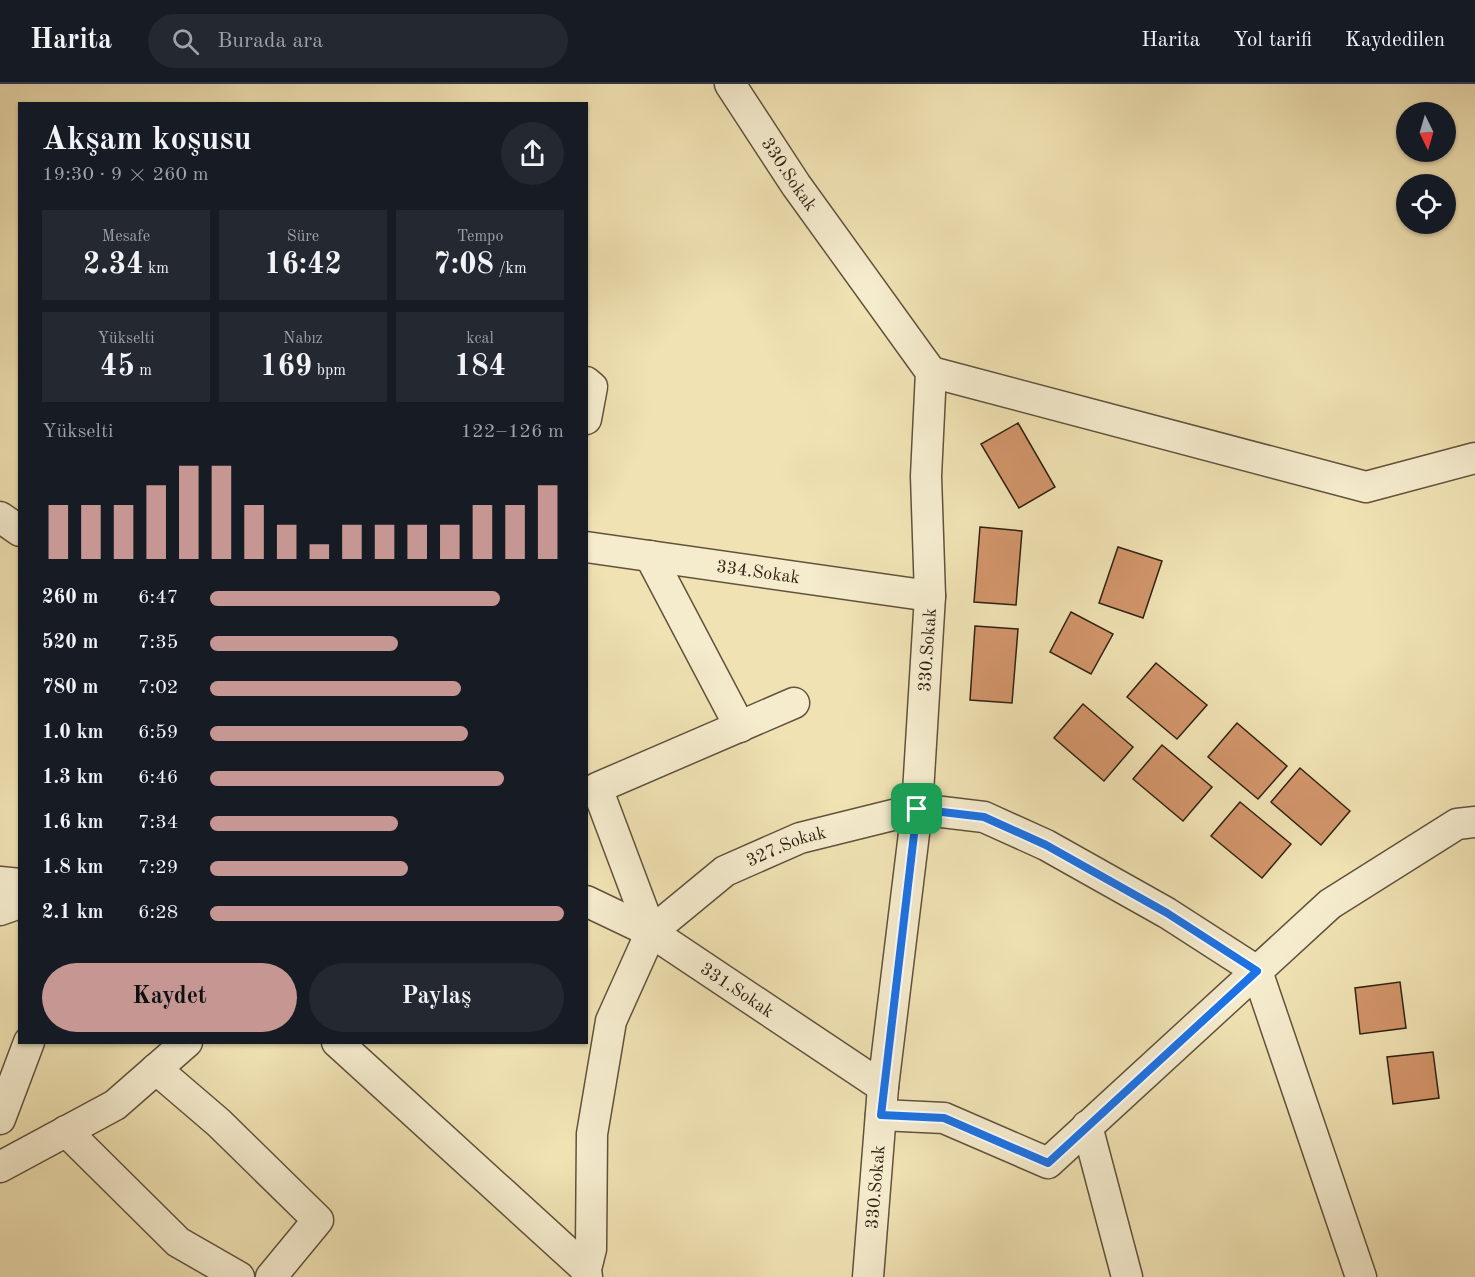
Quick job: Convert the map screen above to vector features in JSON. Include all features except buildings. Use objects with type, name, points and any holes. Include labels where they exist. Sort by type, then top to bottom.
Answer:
[{"type":"street","name":"330.Sokak","points":[[730,84],[796,185],[931,372],[926,476],[930,596],[917,809],[882,1101],[868,1277]]},
{"type":"street","points":[[931,372],[1365,487],[1475,458]]},
{"type":"street","points":[[588,384],[592,387],[588,408]]},
{"type":"street","points":[[0,518],[18,530]]},
{"type":"street","name":"334.Sokak","points":[[588,547],[930,596]]},
{"type":"street","points":[[650,556],[740,727]]},
{"type":"street","points":[[651,932],[597,788],[794,703]]},
{"type":"street","name":"327.Sokak","points":[[586,1273],[591,1249],[592,1134],[611,1021],[651,932],[724,871],[800,838],[917,809],[984,817],[1046,845],[1167,913],[1257,971]]},
{"type":"street","points":[[882,1101],[944,1118],[1048,1163],[1330,904],[1457,824],[1475,822]]},
{"type":"street","points":[[0,882],[18,884]]},
{"type":"street","name":"331.Sokak","points":[[588,903],[651,932],[882,1101]]},
{"type":"street","points":[[0,910],[18,904]]},
{"type":"street","points":[[1257,971],[1361,1277]]},
{"type":"street","points":[[0,1119],[28,1044]]},
{"type":"street","points":[[0,1167],[115,1105],[185,1044]]},
{"type":"street","points":[[339,1044],[586,1273]]},
{"type":"street","points":[[156,1069],[219,1123],[318,1220],[271,1277]]},
{"type":"street","points":[[1087,1126],[1127,1277]]},
{"type":"street","points":[[66,1131],[178,1242],[239,1277]]},
{"type":"route","points":[[917,809],[984,817],[1046,845],[1167,913],[1257,971],[1048,1163],[944,1118],[881,1115],[917,809]]}]
